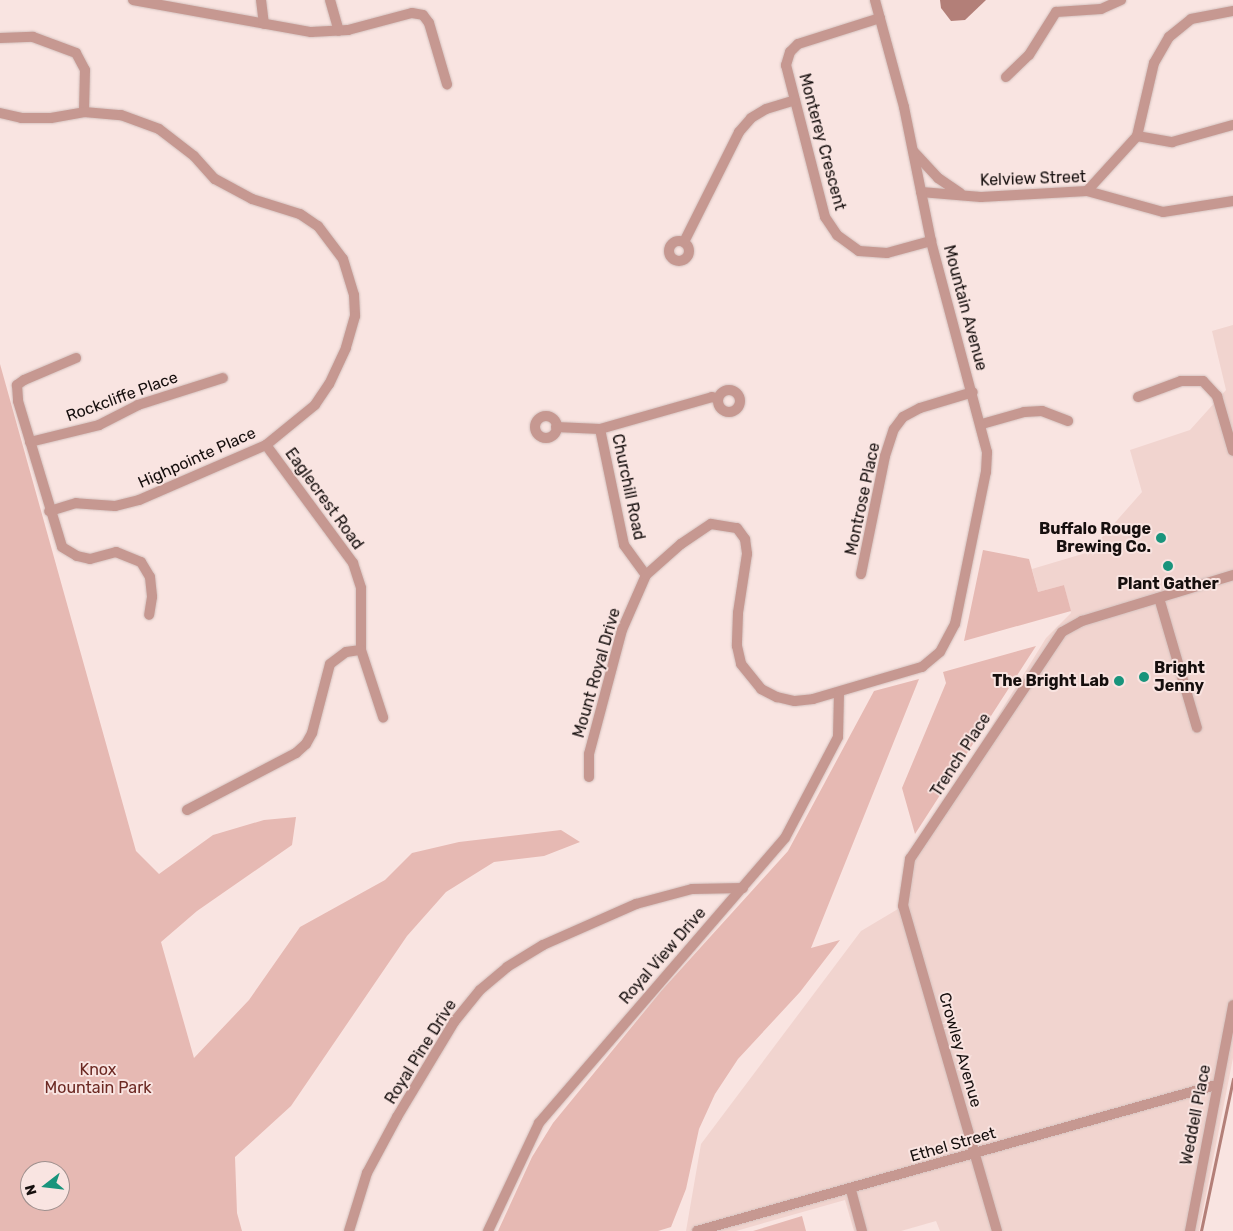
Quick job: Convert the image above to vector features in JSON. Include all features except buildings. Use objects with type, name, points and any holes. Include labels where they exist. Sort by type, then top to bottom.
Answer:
[{"type":"street","points":[[133,0],[154,2],[311,32],[340,31],[412,13],[423,15],[429,22],[446,84]]},
{"type":"street","points":[[262,0],[264,24]]},
{"type":"street","points":[[330,0],[340,31]]},
{"type":"street","name":"Mountain Avenue","points":[[874,0],[913,150],[931,241],[982,424],[987,452],[986,472],[955,624]]},
{"type":"street","points":[[1006,77],[1029,55],[1056,12],[1101,10],[1121,0]]},
{"type":"street","points":[[1088,191],[1137,136],[1154,63],[1169,37],[1191,20],[1233,11]]},
{"type":"street","name":"Monterey Crescent","points":[[880,18],[798,44],[790,52],[786,65],[825,217],[837,235],[859,251],[887,253],[931,241]]},
{"type":"street","points":[[0,38],[33,38],[76,53],[85,70],[84,112]]},
{"type":"street","points":[[684,242],[739,132],[751,118],[766,109],[795,100]]},
{"type":"street","name":"Highpointe Place","points":[[0,113],[20,118],[51,118],[84,112],[122,115],[159,129],[194,156],[215,179],[235,191],[300,214],[318,226],[343,259],[354,295],[355,316],[346,348],[329,384],[315,405],[266,445],[139,500],[114,506],[76,503],[49,510]]},
{"type":"street","points":[[1137,136],[1172,142],[1233,125]]},
{"type":"street","points":[[913,150],[938,178],[961,194]]},
{"type":"street","name":"Kelview Street","points":[[921,192],[981,197],[1088,191],[1163,212],[1233,201]]},
{"type":"street","points":[[76,358],[24,380],[17,385],[18,401],[49,510],[62,547],[69,553],[90,559],[116,552],[141,562],[150,577],[152,597],[149,615]]},
{"type":"street","name":"Rockcliffe Place","points":[[30,442],[99,425],[138,405],[223,378]]},
{"type":"street","points":[[1138,397],[1181,381],[1203,381],[1217,396],[1233,451]]},
{"type":"street","name":"Montrose Place","points":[[861,574],[885,456],[894,429],[903,417],[920,408],[973,392]]},
{"type":"street","points":[[556,427],[600,429],[712,397],[718,399]]},
{"type":"street","points":[[982,424],[1024,412],[1042,412],[1068,421]]},
{"type":"street","name":"Churchill Road","points":[[600,429],[624,545],[646,575]]},
{"type":"street","name":"Eaglecrest Road","points":[[266,445],[353,563],[361,588],[361,650],[383,717]]},
{"type":"street","name":"Mount Royal Drive","points":[[590,777],[589,754],[622,630],[646,575],[681,544],[711,524],[737,528],[745,539],[747,554],[738,613],[737,646],[740,664],[761,689],[777,697],[795,701],[838,693],[922,667],[940,652],[955,624]]},
{"type":"street","name":"Trench Place","points":[[903,906],[910,859],[1055,640],[1068,628],[1092,618],[1233,575]]},
{"type":"street","points":[[1159,598],[1196,728]]},
{"type":"street","points":[[187,810],[296,753],[306,744],[330,664],[346,652],[361,650]]},
{"type":"street","name":"Royal View Drive","points":[[488,1231],[539,1123],[786,838],[838,737],[838,693]]},
{"type":"street","name":"Royal Pine Drive","points":[[349,1231],[367,1173],[392,1125],[454,1022],[480,990],[507,967],[543,945],[636,904],[692,889],[743,888]]},
{"type":"street","name":"Crowley Avenue","points":[[903,906],[997,1231]]},
{"type":"street","name":"Weddell Place","points":[[1190,1231],[1216,1085],[1233,1005]]},
{"type":"street","name":"Ethel Street","points":[[697,1231],[851,1190],[1216,1085]]},
{"type":"street","points":[[851,1190],[862,1231]]},
{"type":"shaded area","points":[[940,0],[986,0],[965,20],[951,21],[941,8]]},
{"type":"shaded area","points":[[1233,325],[1233,1058],[1199,1231],[940,1231],[936,1221],[901,1231],[854,1231],[845,1200],[736,1231],[686,1231],[701,1144],[861,931],[903,906],[910,859],[1046,638],[1071,613],[1064,585],[1038,592],[1032,569],[1089,552],[1142,492],[1130,450],[1190,430],[1226,390],[1212,331]]},
{"type":"green space","name":"Knox Mountain Park","points":[[0,364],[136,851],[159,874],[213,835],[264,820],[296,817],[292,845],[197,911],[161,942],[194,1058],[249,1000],[300,927],[385,880],[412,853],[459,842],[561,830],[580,842],[544,856],[494,862],[446,892],[407,936],[291,1106],[235,1157],[237,1213],[242,1231],[0,1231]]},
{"type":"green space","points":[[983,550],[1029,559],[1038,592],[1064,585],[1071,611],[964,641]]},
{"type":"green space","points":[[1036,646],[915,834],[902,788],[946,683],[943,672]]},
{"type":"green space","points":[[919,679],[811,948],[840,940],[800,992],[738,1059],[715,1094],[699,1129],[686,1189],[671,1227],[658,1231],[498,1231],[532,1157],[553,1123],[662,990],[788,851],[874,691]]},
{"type":"green space","points":[[802,1216],[806,1231],[753,1231]]},
{"type":"waterway","points":[[1201,1231],[1233,1079]]},
{"type":"place","name":"Buffalo Rouge Brewing Co.","points":[[1161,538]]},
{"type":"place","name":"Plant Gather","points":[[1168,566]]},
{"type":"place","name":"Bright Jenny","points":[[1144,677]]},
{"type":"place","name":"The Bright Lab","points":[[1119,681]]}]
